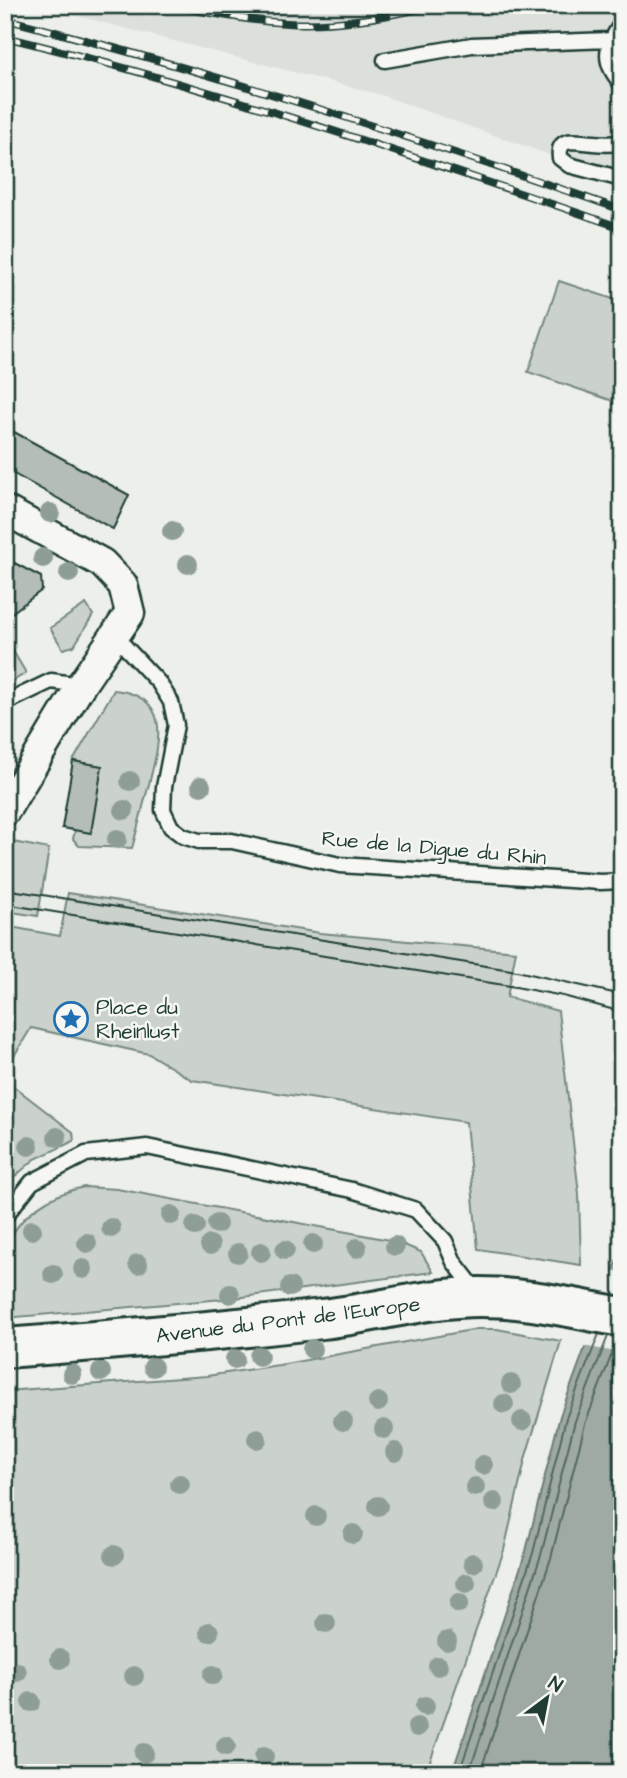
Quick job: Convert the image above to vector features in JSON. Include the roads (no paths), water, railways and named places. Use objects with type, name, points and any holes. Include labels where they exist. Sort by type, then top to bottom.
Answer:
[{"type":"main road","name":"Avenue du Pont de l'Europe","points":[[5,1348],[207,1332],[481,1297],[527,1300],[622,1317]]},
{"type":"street","points":[[5,510],[102,563],[123,585],[122,624],[81,685],[5,811]]},
{"type":"lane","points":[[622,23],[610,40],[607,58],[613,74],[622,84]]},
{"type":"lane","points":[[385,60],[472,45],[610,40]]},
{"type":"lane","points":[[622,143],[572,140],[563,143],[559,150],[560,158],[569,165],[622,178]]},
{"type":"lane","name":"Rue de la Digue du Rhin","points":[[122,624],[171,702],[176,725],[164,787],[163,810],[171,827],[183,836],[200,841],[232,841],[340,865],[601,882],[622,881]]},
{"type":"lane","points":[[5,703],[51,681],[81,685]]},
{"type":"lane","points":[[5,1216],[32,1182],[86,1154],[147,1147],[352,1191],[416,1210],[444,1241],[454,1262],[481,1297]]},
{"type":"water","points":[[622,1247],[622,1773],[452,1773],[526,1551],[560,1416]]},
{"type":"tram line","points":[[5,889],[517,971],[622,995]]},
{"type":"tram line","points":[[5,904],[516,987],[622,1012]]},
{"type":"railway","points":[[169,5],[228,16],[306,24],[363,19],[437,5]]},
{"type":"railway","points":[[5,19],[161,61],[315,108],[622,210]]},
{"type":"railway","points":[[5,37],[239,101],[622,228]]},
{"type":"place","name":"Place du Rheinlust","points":[[71,1019]]}]
